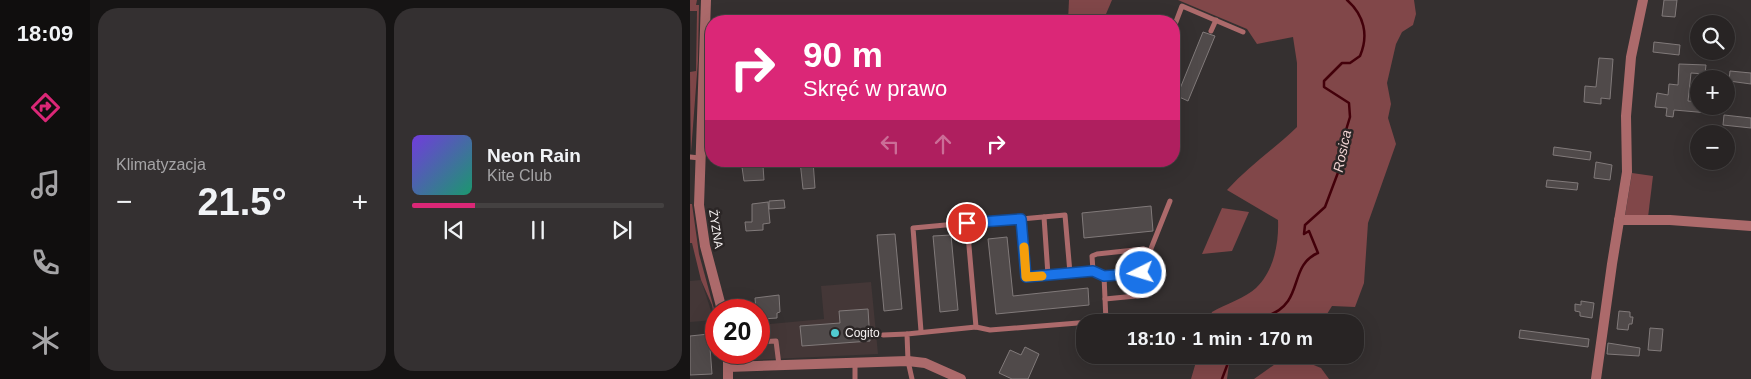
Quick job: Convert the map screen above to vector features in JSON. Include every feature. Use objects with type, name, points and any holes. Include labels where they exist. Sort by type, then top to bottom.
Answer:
[{"type":"street","name":"ŻYZNA","points":[[706,0],[706,15]]},
{"type":"street","points":[[1596,379],[1627,172],[1626,116],[1631,57],[1642,0]]},
{"type":"street","name":"ŻYZNA","points":[[705,107],[695,157],[702,231],[719,299]]},
{"type":"street","points":[[1619,220],[1670,220],[1751,226]]},
{"type":"street","points":[[728,379],[728,367],[908,361],[925,363],[961,379]]},
{"type":"lane","points":[[1179,15],[1182,6],[1242,32]]},
{"type":"lane","points":[[1211,31],[1216,20]]},
{"type":"lane","points":[[1021,219],[1026,277],[1093,271],[1104,276],[1150,271],[1152,259],[1150,251],[1170,201]]},
{"type":"lane","points":[[921,331],[913,228],[1065,215],[1070,273]]},
{"type":"lane","points":[[1044,217],[1048,275]]},
{"type":"lane","points":[[967,223],[976,327]]},
{"type":"lane","points":[[1093,271],[1091,260],[1092,256],[1097,254],[1144,249],[1150,251]]},
{"type":"lane","points":[[1104,276],[1106,314]]},
{"type":"lane","points":[[1105,299],[1146,295]]},
{"type":"lane","points":[[883,335],[976,327],[990,330],[1076,323]]},
{"type":"lane","points":[[907,334],[908,361],[912,379]]},
{"type":"lane","points":[[770,341],[776,341],[779,365]]},
{"type":"lane","points":[[855,363],[855,379]]},
{"type":"shaded area","points":[[690,0],[697,0],[696,5],[699,5],[698,61],[691,152],[690,72],[696,71],[697,11],[690,11]]},
{"type":"shaded area","points":[[1069,0],[1112,0],[1106,15],[1068,15]]},
{"type":"shaded area","points":[[1178,0],[1414,0],[1416,14],[1413,25],[1402,32],[1396,44],[1387,83],[1391,104],[1388,118],[1396,144],[1368,223],[1364,283],[1355,307],[1332,306],[1327,314],[1211,314],[1256,288],[1271,265],[1278,238],[1278,220],[1227,190],[1297,127],[1297,63],[1293,37],[1257,44],[1247,29]]},
{"type":"shaded area","points":[[1632,173],[1653,176],[1648,217],[1625,216]]},
{"type":"shaded area","points":[[690,204],[692,204],[699,254],[711,299],[709,299],[701,280],[692,243],[690,243]]},
{"type":"shaded area","points":[[1222,208],[1249,212],[1232,251],[1202,254]]},
{"type":"shaded area","points":[[701,280],[707,299],[705,299],[705,321],[690,322],[690,281]]},
{"type":"shaded area","points":[[871,282],[878,354],[770,359],[770,324],[824,319],[821,286]]},
{"type":"shaded area","points":[[1195,364],[1229,364],[1227,379],[1191,379]]},
{"type":"shaded area","points":[[1275,364],[1311,364],[1321,368],[1329,379],[1254,379]]},
{"type":"building","points":[[1664,0],[1677,0],[1675,17],[1662,16]]},
{"type":"building","points":[[1203,32],[1215,36],[1188,101],[1180,97],[1180,89]]},
{"type":"building","points":[[1654,42],[1680,45],[1679,55],[1653,52]]},
{"type":"building","points":[[1599,58],[1613,59],[1610,99],[1601,98],[1601,104],[1584,102],[1585,86],[1596,87]]},
{"type":"building","points":[[1679,64],[1706,65],[1705,70],[1690,70],[1688,101],[1690,101],[1690,111],[1674,110],[1673,117],[1666,116],[1667,108],[1655,107],[1657,93],[1668,95],[1669,84],[1678,85]]},
{"type":"building","points":[[1735,71],[1751,73],[1751,84],[1735,82]]},
{"type":"building","points":[[1724,115],[1751,118],[1751,128],[1723,125]]},
{"type":"building","points":[[1554,147],[1591,152],[1590,160],[1553,155]]},
{"type":"building","points":[[1596,162],[1612,165],[1610,180],[1594,178]]},
{"type":"building","points":[[742,167],[763,167],[764,180],[744,181]]},
{"type":"building","points":[[801,167],[813,167],[815,188],[803,189]]},
{"type":"building","points":[[1547,180],[1578,183],[1577,190],[1546,187]]},
{"type":"building","points":[[784,200],[785,208],[769,209],[769,201]]},
{"type":"building","points":[[768,202],[770,223],[763,224],[763,230],[746,231],[745,222],[752,222],[752,204]]},
{"type":"building","points":[[1151,206],[1153,231],[1084,238],[1082,213]]},
{"type":"building","points":[[895,234],[902,309],[884,311],[877,235]]},
{"type":"building","points":[[951,235],[958,310],[940,312],[933,236]]},
{"type":"building","points":[[1007,237],[1013,296],[1088,288],[1089,305],[996,314],[988,239]]},
{"type":"building","points":[[779,295],[780,312],[777,313],[777,318],[770,318],[770,299],[755,298]]},
{"type":"building","points":[[1581,301],[1594,303],[1592,318],[1580,316],[1580,312],[1575,311],[1575,304],[1581,305]]},
{"type":"building","name":"Cogito","points":[[868,309],[870,341],[802,346],[800,326],[840,323],[839,311]]},
{"type":"building","points":[[1619,311],[1630,312],[1630,317],[1633,317],[1632,324],[1629,324],[1628,330],[1617,329]]},
{"type":"building","points":[[1650,328],[1663,329],[1661,351],[1648,350]]},
{"type":"building","points":[[1520,330],[1589,339],[1588,347],[1519,338]]},
{"type":"building","points":[[705,334],[705,364],[711,364],[712,374],[690,375],[690,336]]},
{"type":"building","points":[[1608,343],[1640,348],[1639,356],[1607,354]]},
{"type":"building","points":[[1025,347],[1039,354],[1028,379],[1012,379],[999,373],[1010,350],[1021,355]]},
{"type":"waterway","name":"Rosica","points":[[1271,314],[1285,305],[1292,295],[1302,268],[1311,257],[1318,253],[1309,231],[1304,234],[1305,225],[1325,207],[1342,162],[1339,153],[1350,117],[1349,103],[1324,87],[1324,81],[1342,63],[1350,63],[1360,56],[1363,48],[1364,33],[1361,19],[1347,0]]},
{"type":"waterway","name":"Rosica","points":[[1222,379],[1228,364]]},
{"type":"slow traffic","points":[[1024,247],[1026,277],[1042,276]]},
{"type":"place","name":"Cogito","points":[[835,333]]},
{"type":"route","points":[[967,223],[1021,219],[1026,277],[1093,271],[1104,276],[1141,273]]}]
